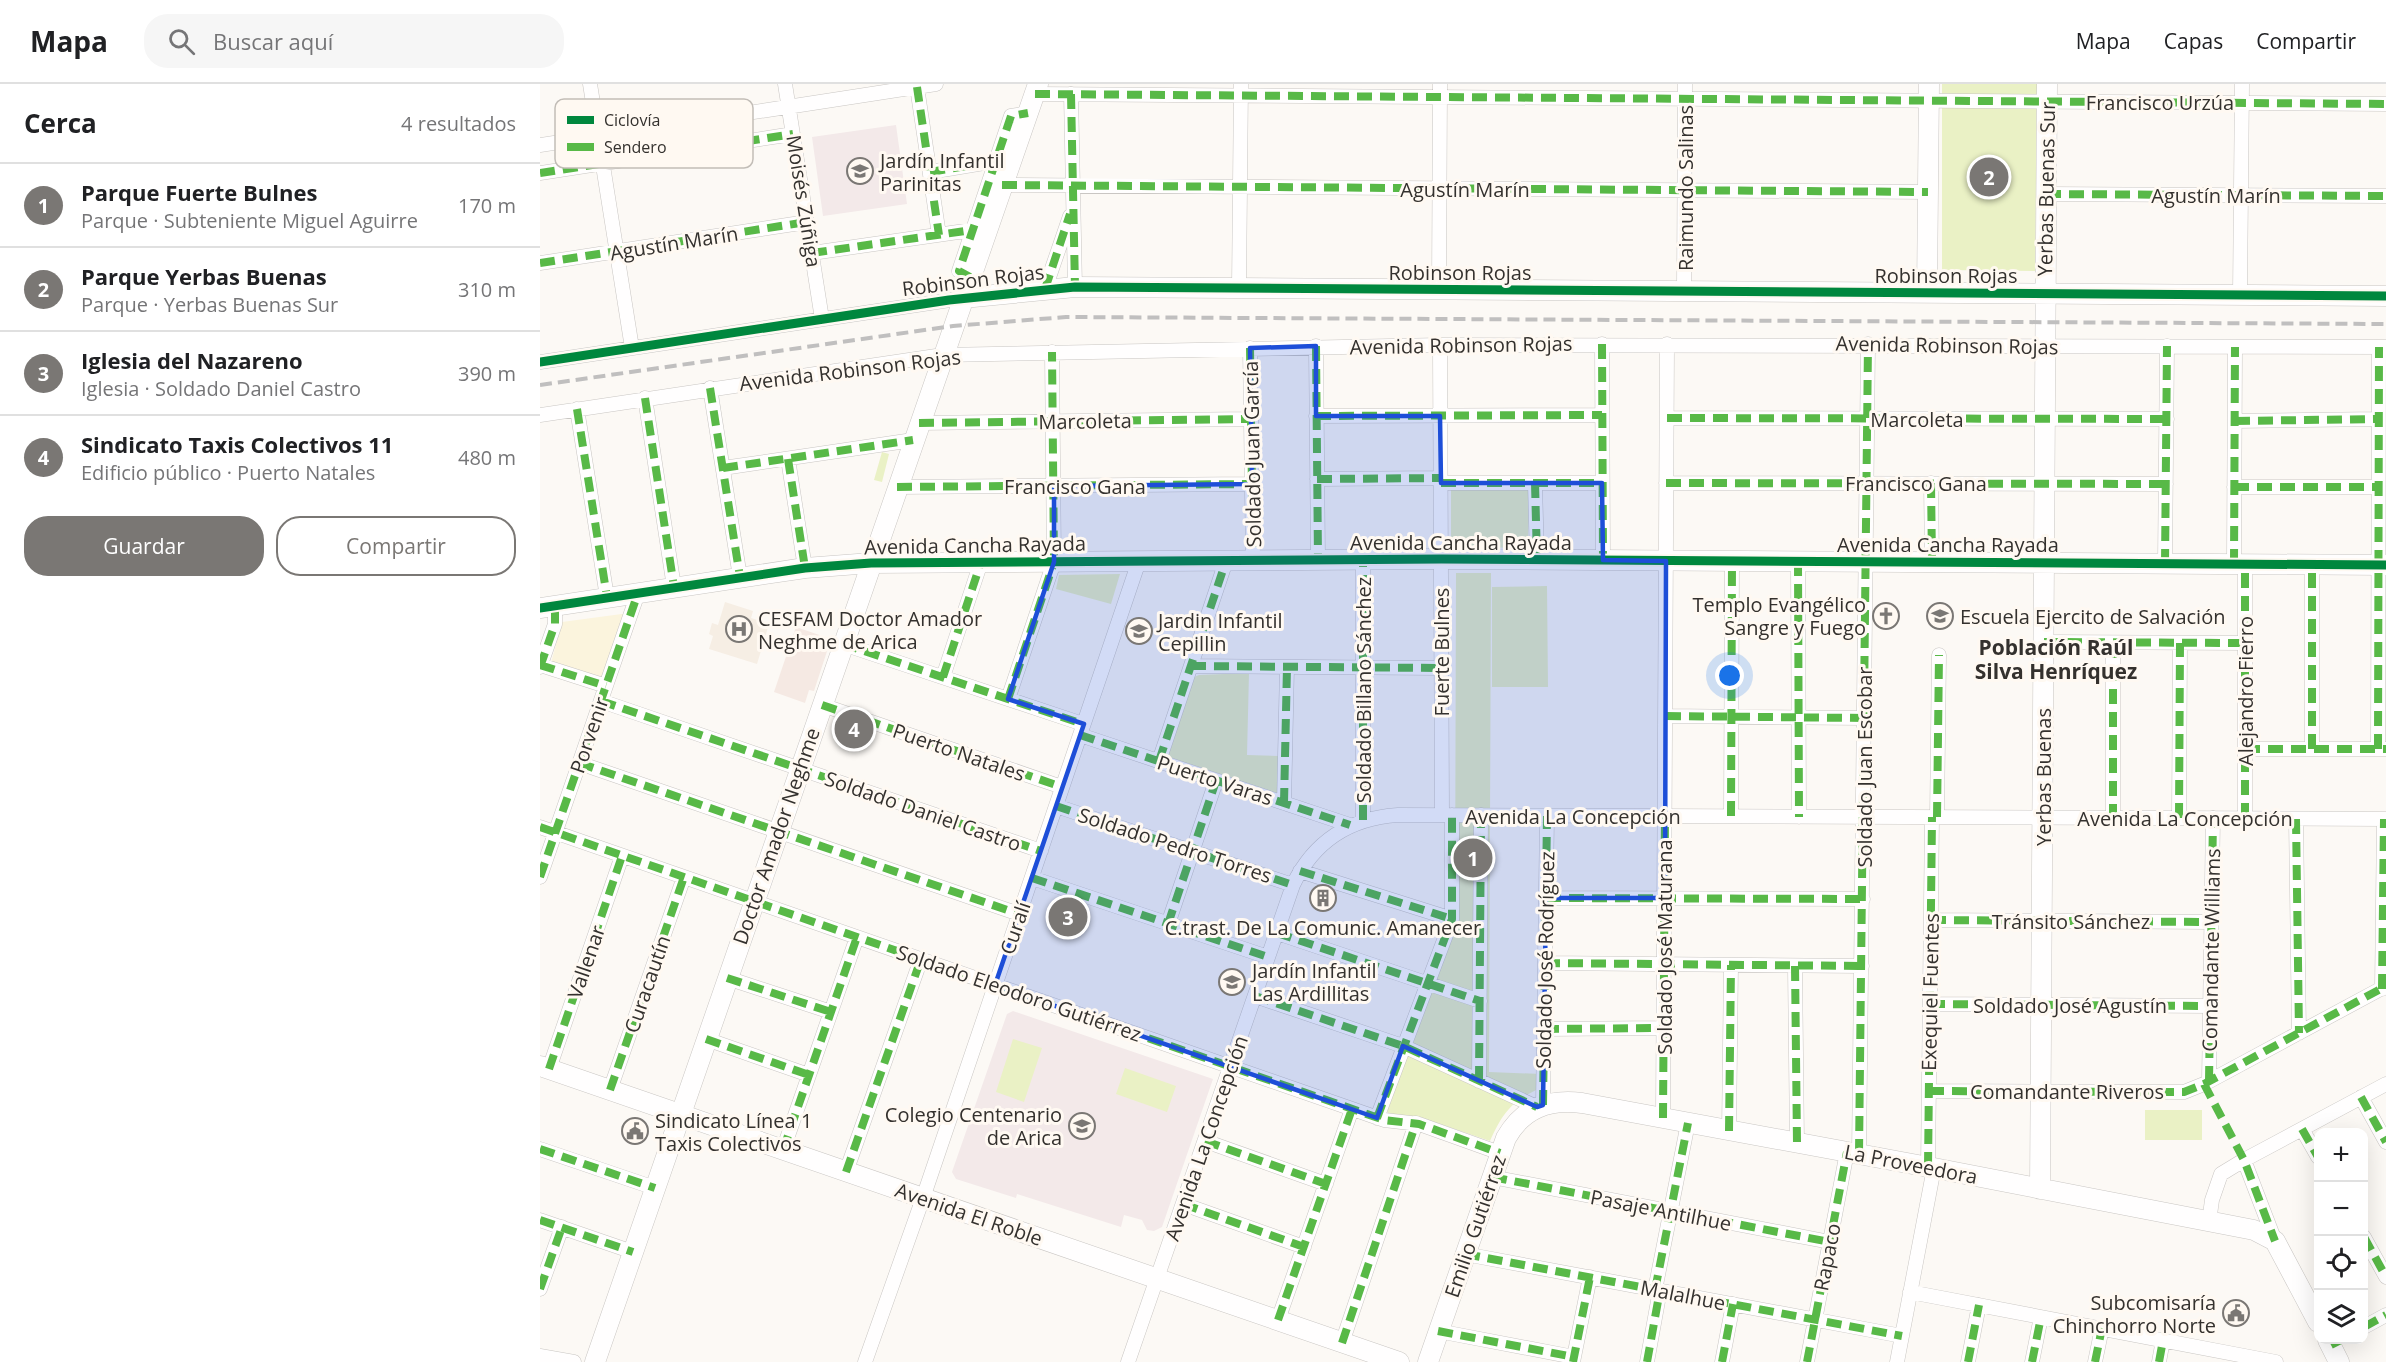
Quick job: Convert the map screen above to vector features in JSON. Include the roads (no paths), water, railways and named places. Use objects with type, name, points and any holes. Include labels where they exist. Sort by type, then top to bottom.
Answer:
[{"type":"street","points":[[590,84],[593,99]]},
{"type":"street","name":"Moisés Zúñiga","points":[[785,84],[822,319]]},
{"type":"street","points":[[753,112],[936,84]]},
{"type":"street","name":"Raimundo Salinas","points":[[1684,291],[1685,84]]},
{"type":"street","points":[[2240,295],[2242,84]]},
{"type":"street","points":[[917,87],[939,235]]},
{"type":"street","name":"Francisco Urzúa","points":[[1037,89],[1071,94],[1241,90],[1440,90],[1685,99],[1929,92],[2047,93],[2241,103],[2386,104]]},
{"type":"street","name":"Doctor Amador Neghme","points":[[595,1362],[916,432],[1037,89]]},
{"type":"street","points":[[1239,288],[1241,90]]},
{"type":"street","points":[[1438,290],[1440,90]]},
{"type":"street","points":[[1928,293],[1929,92]]},
{"type":"street","name":"Yerbas Buenas Sur","points":[[2045,294],[2047,93]]},
{"type":"street","points":[[1071,94],[1075,287]]},
{"type":"street","points":[[970,277],[959,271],[1011,116],[1028,113]]},
{"type":"street","points":[[753,140],[793,134]]},
{"type":"street","points":[[540,145],[555,143]]},
{"type":"street","points":[[930,172],[996,161]]},
{"type":"street","points":[[540,173],[575,168]]},
{"type":"street","points":[[604,168],[632,348]]},
{"type":"street","name":"Agustín Marín","points":[[1002,185],[1928,192]]},
{"type":"street","name":"Agustín Marín","points":[[2046,194],[2386,196]]},
{"type":"street","points":[[1045,289],[1073,205]]},
{"type":"street","name":"Agustín Marín","points":[[540,263],[807,222]]},
{"type":"street","points":[[812,253],[972,230]]},
{"type":"street","name":"Robinson Rojas","points":[[540,362],[963,298],[1075,287],[2386,296]]},
{"type":"street","name":"Yerbas Buenas","points":[[2040,1189],[2045,294]]},
{"type":"street","points":[[1602,344],[1603,560]]},
{"type":"street","name":"Avenida Robinson Rojas","points":[[540,415],[943,355],[1316,346],[1602,344],[2382,347]]},
{"type":"street","name":"Soldado José Maturana","points":[[1663,1118],[1667,344]]},
{"type":"street","name":"Soldado Juan Escobar","points":[[1853,1153],[1862,966],[1868,344]]},
{"type":"street","name":"Fuerte Bulnes","points":[[1440,345],[1441,668],[1452,919]]},
{"type":"street","points":[[1316,346],[1318,560]]},
{"type":"street","points":[[2165,564],[2167,346]]},
{"type":"street","name":"Alejandro Fierro","points":[[2235,347],[2234,487],[2245,643],[2245,818]]},
{"type":"street","points":[[2245,749],[2382,749],[2382,565],[2378,487],[2378,419],[2382,347]]},
{"type":"street","name":"Soldado Juan García","points":[[1250,348],[1254,561]]},
{"type":"street","points":[[1008,699],[1054,562],[1052,352]]},
{"type":"street","points":[[710,388],[740,577]]},
{"type":"street","points":[[645,398],[674,587]]},
{"type":"street","points":[[577,409],[607,597]]},
{"type":"street","points":[[1316,416],[1602,415]]},
{"type":"street","name":"Marcoleta","points":[[1667,418],[2167,419]]},
{"type":"street","name":"Marcoleta","points":[[723,468],[788,459],[916,432],[1053,421],[1251,419]]},
{"type":"street","points":[[2235,421],[2378,419]]},
{"type":"street","points":[[788,459],[805,568]]},
{"type":"street","points":[[1317,479],[1602,483]]},
{"type":"street","points":[[1535,483],[1537,560]]},
{"type":"street","name":"Francisco Gana","points":[[1666,483],[2166,484]]},
{"type":"street","points":[[1931,483],[1932,562]]},
{"type":"street","name":"Francisco Gana","points":[[897,487],[1252,484]]},
{"type":"street","points":[[2234,487],[2378,487]]},
{"type":"street","name":"Soldado Billano Sánchez","points":[[1356,823],[1363,668],[1363,560]]},
{"type":"street","name":"Avenida Cancha Rayada","points":[[548,607],[805,568],[871,563],[1603,560],[2382,565]]},
{"type":"street","name":"Curalí","points":[[865,1362],[1139,561]]},
{"type":"street","name":"Soldado Juan García","points":[[1160,762],[1226,561]]},
{"type":"street","points":[[1731,816],[1732,561]]},
{"type":"street","points":[[1798,561],[1799,817]]},
{"type":"street","points":[[943,677],[981,562]]},
{"type":"street","points":[[2312,564],[2312,749]]},
{"type":"street","name":"Porvenir","points":[[540,878],[638,593]]},
{"type":"street","points":[[548,607],[555,624],[540,666],[606,686]]},
{"type":"street","points":[[2043,642],[2245,643]]},
{"type":"street","points":[[2113,643],[2113,818]]},
{"type":"street","points":[[2179,818],[2180,643]]},
{"type":"street","name":"Puerto Varas","points":[[843,644],[1008,699],[1160,762],[1284,803],[1356,823]]},
{"type":"street","name":"Exequiel Fuentes","points":[[1897,1362],[1931,1167],[1930,920],[1939,655]]},
{"type":"street","points":[[1191,666],[1441,668]]},
{"type":"street","points":[[1284,803],[1287,667]]},
{"type":"street","name":"Soldado Daniel Castro","points":[[601,701],[1041,851]]},
{"type":"street","name":"Puerto Natales","points":[[822,705],[1062,787]]},
{"type":"street","points":[[1666,716],[1864,718]]},
{"type":"street","points":[[579,763],[1019,914]]},
{"type":"street","points":[[1168,924],[1216,781]]},
{"type":"street","name":"Soldado Pedro Torres","points":[[1056,806],[1293,885]]},
{"type":"street","name":"Avenida La Concepción","points":[[1128,1362],[1293,885],[1300,871],[1322,845],[1356,823],[1386,816],[1447,815],[2385,819]]},
{"type":"street","points":[[1479,1081],[1481,816]]},
{"type":"street","name":"Soldado José Rodríguez","points":[[1540,1106],[1544,1029],[1547,816]]},
{"type":"street","name":"Comandante Williams","points":[[2207,1083],[2211,1006],[2213,818]]},
{"type":"street","points":[[2296,819],[2299,1033]]},
{"type":"street","points":[[2384,987],[2385,819]]},
{"type":"street","name":"Soldado Eleodoro Gutiérrez","points":[[540,827],[1377,1118],[1390,1122],[1416,1124],[1500,1153]]},
{"type":"street","name":"Vallenar","points":[[544,1068],[622,856]]},
{"type":"street","points":[[1300,871],[1452,919],[1377,1118]]},
{"type":"street","name":"Curacautín","points":[[610,1090],[684,877]]},
{"type":"street","name":"Soldado Daniel Castro","points":[[1032,878],[1268,957]]},
{"type":"street","points":[[1546,898],[1863,899]]},
{"type":"street","name":"Tránsito Sánchez","points":[[1930,920],[2212,922]]},
{"type":"street","points":[[1277,933],[1480,1001]]},
{"type":"street","points":[[783,1150],[857,937]]},
{"type":"street","points":[[846,1172],[921,959]]},
{"type":"street","points":[[1545,963],[1862,966]]},
{"type":"street","points":[[1729,1131],[1731,965]]},
{"type":"street","points":[[1795,966],[1797,1143]]},
{"type":"street","points":[[727,978],[831,1012]]},
{"type":"street","name":"Comandante Riveros","points":[[1929,1091],[2184,1092],[2207,1083],[2384,987]]},
{"type":"street","points":[[1255,996],[1403,1046],[1540,1106]]},
{"type":"street","name":"Soldado José Agustín","points":[[1930,1004],[2211,1006]]},
{"type":"street","points":[[1544,1029],[1664,1028]]},
{"type":"street","points":[[706,1039],[809,1075]]},
{"type":"street","name":"Avenida El Roble","points":[[544,1068],[1399,1362]]},
{"type":"street","points":[[2208,1221],[2221,1174],[2386,1084]]},
{"type":"street","points":[[2361,1097],[2386,1142]]},
{"type":"street","name":"La Proveedora","points":[[1540,1106],[1571,1102],[1931,1167],[2254,1230],[2275,1241]]},
{"type":"street","name":"Emilio Gutiérrez","points":[[1428,1362],[1506,1138],[1516,1122],[1540,1106]]},
{"type":"street","points":[[1278,1320],[1352,1109]]},
{"type":"street","points":[[1647,1362],[1688,1123]]},
{"type":"street","points":[[1342,1343],[1416,1124]]},
{"type":"street","points":[[2302,1129],[2314,1149]]},
{"type":"street","points":[[1205,1141],[1326,1184]]},
{"type":"street","points":[[540,1149],[655,1188]]},
{"type":"street","name":"Rapaco","points":[[1808,1362],[1830,1242],[1853,1153]]},
{"type":"street","points":[[2244,1160],[2275,1241],[2314,1313]]},
{"type":"street","name":"Pasaje Antilhue","points":[[1492,1177],[1830,1242]]},
{"type":"street","points":[[1183,1204],[1304,1247]]},
{"type":"street","points":[[540,1220],[633,1252]]},
{"type":"street","points":[[540,1289],[562,1227]]},
{"type":"street","points":[[2368,1244],[2386,1277]]},
{"type":"street","name":"Malalhue","points":[[1465,1254],[1902,1336]]},
{"type":"street","points":[[1438,1331],[1574,1359],[1590,1277]]},
{"type":"street","points":[[1910,1292],[2276,1362]]},
{"type":"street","points":[[1722,1362],[1733,1304]]},
{"type":"street","points":[[1968,1362],[1979,1305]]},
{"type":"street","points":[[2368,1325],[2386,1315]]},
{"type":"street","points":[[2032,1362],[2041,1317]]},
{"type":"street","points":[[2095,1362],[2102,1328]]},
{"type":"street","points":[[2159,1362],[2163,1340]]},
{"type":"street","points":[[540,1356],[574,1362]]},
{"type":"railway","points":[[540,385],[953,326],[1066,317],[2386,324]]},
{"type":"place","name":"Jardín Infantil Parinitas","points":[[860,171]]},
{"type":"place","name":"Parque Yerbas Buenas","points":[[1989,177]]},
{"type":"place","name":"Templo Evangélico Sangre y Fuego","points":[[1886,616]]},
{"type":"place","name":"Escuela Ejercito de Salvación","points":[[1940,616]]},
{"type":"place","name":"CESFAM Doctor Amador Neghme de Arica","points":[[739,629]]},
{"type":"place","name":"Jardin Infantil Cepillin","points":[[1139,631]]},
{"type":"place","name":"Sindicato Taxis Colectivos 11","points":[[854,729]]},
{"type":"place","name":"Parque Fuerte Bulnes","points":[[1473,858]]},
{"type":"place","name":"C.trast. De La Comunic. Amanecer","points":[[1323,898]]},
{"type":"place","name":"Iglesia del Nazareno","points":[[1068,917]]},
{"type":"place","name":"Jardín Infantil Las Ardillitas","points":[[1232,982]]},
{"type":"place","name":"Colegio Centenario de Arica","points":[[1082,1126]]},
{"type":"place","name":"Sindicato Línea 1 Taxis Colectivos","points":[[635,1131]]},
{"type":"place","name":"Subcomisaría Chinchorro Norte","points":[[2236,1313]]},
{"type":"district","name":"Población Raúl Silva Henríquez","points":[[2056,659]]}]
